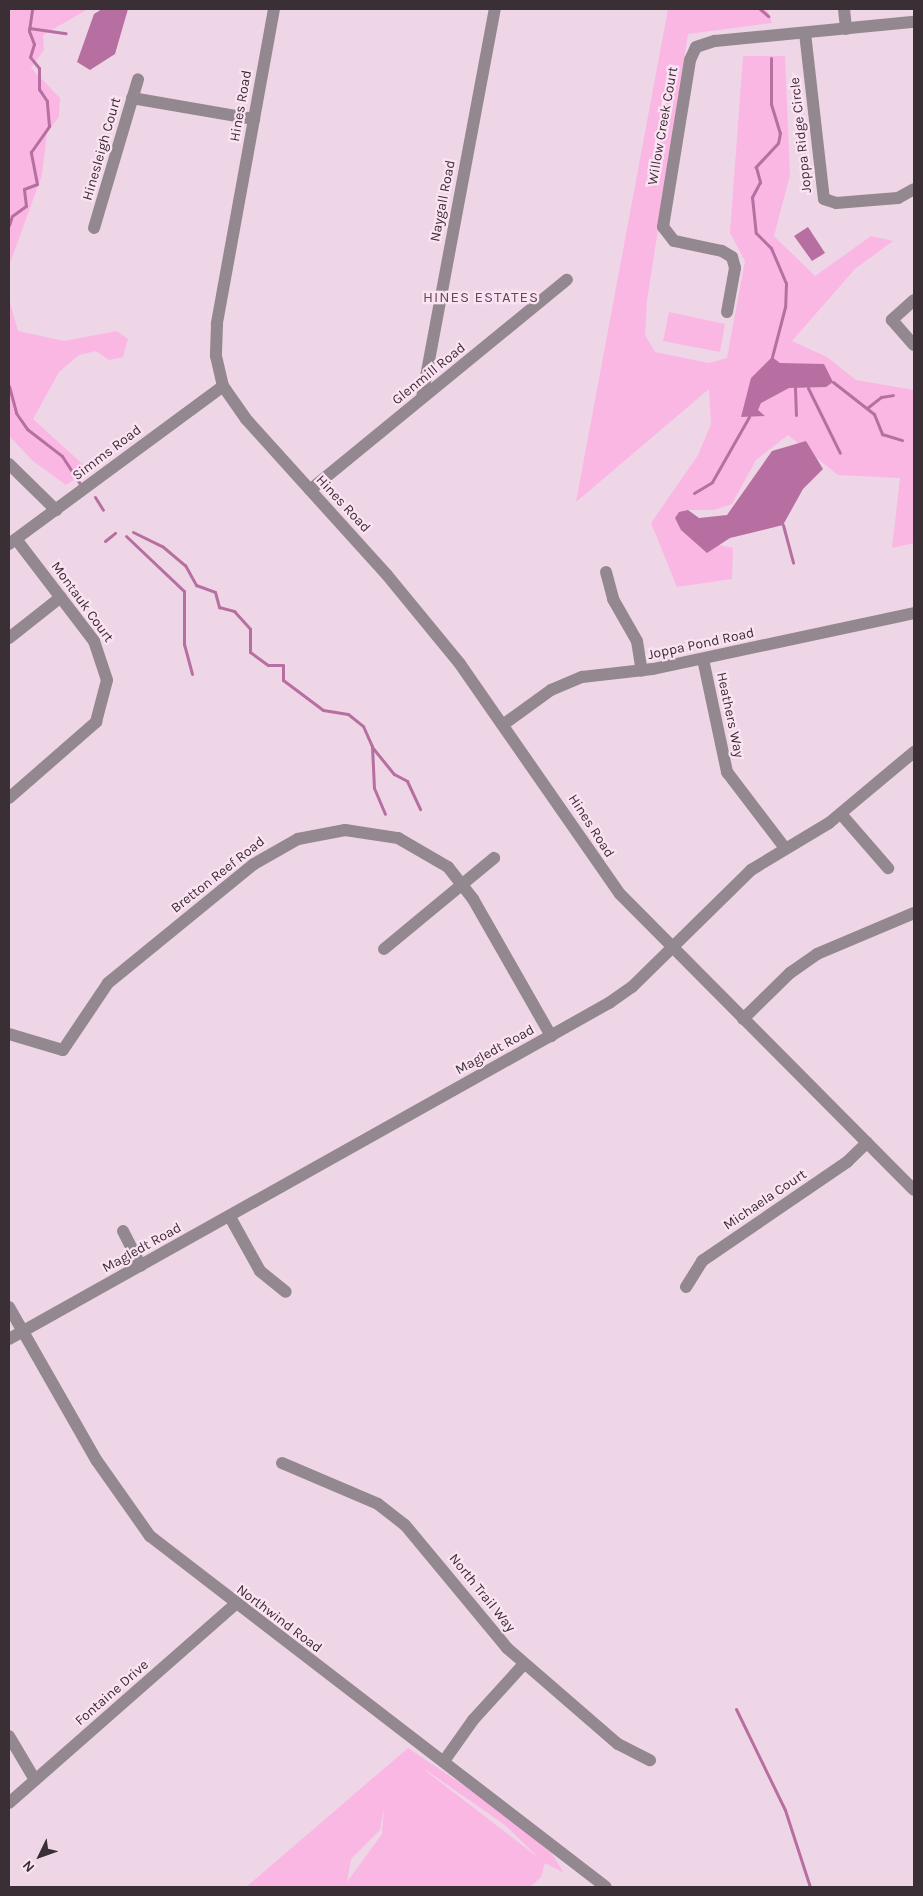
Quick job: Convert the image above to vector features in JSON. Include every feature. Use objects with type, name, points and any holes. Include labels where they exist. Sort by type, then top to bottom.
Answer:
[{"type":"street","name":"Hines Road","points":[[274,9],[217,324],[216,356],[223,386],[310,490],[416,609],[504,724],[608,879],[671,948]]},
{"type":"street","name":"Naygall Road","points":[[422,398],[495,9]]},
{"type":"street","points":[[844,9],[846,29]]},
{"type":"street","name":"Willow Creek Court","points":[[727,312],[735,268],[732,257],[722,251],[674,241],[663,227],[690,60],[703,43],[914,22]]},
{"type":"street","name":"Joppa Ridge Circle","points":[[805,33],[824,198],[836,203],[898,198],[914,190]]},
{"type":"street","name":"Hinesleigh Court","points":[[94,228],[138,79]]},
{"type":"street","points":[[132,98],[254,119]]},
{"type":"street","name":"Glenmill Road","points":[[310,490],[567,280]]},
{"type":"street","points":[[914,300],[892,320],[914,345]]},
{"type":"street","name":"Simms Road","points":[[12,542],[223,386]]},
{"type":"street","points":[[9,464],[56,510]]},
{"type":"street","name":"Montauk Court","points":[[9,798],[86,733],[101,714],[107,680],[102,657],[62,597],[12,542]]},
{"type":"street","points":[[606,572],[613,599],[637,641],[642,671]]},
{"type":"street","points":[[9,638],[62,597]]},
{"type":"street","name":"Joppa Pond Road","points":[[504,724],[561,684],[595,674],[642,671],[914,613]]},
{"type":"street","name":"Heathers Way","points":[[703,659],[727,772],[785,848]]},
{"type":"street","name":"Magledt Road","points":[[9,1339],[552,1036],[624,992],[734,885],[785,848],[841,814],[914,752]]},
{"type":"street","points":[[841,814],[888,868]]},
{"type":"street","name":"Bretton Reef Road","points":[[9,1034],[63,1050],[108,983],[254,864],[298,839],[345,830],[398,838],[431,854],[463,884],[552,1036]]},
{"type":"street","points":[[384,949],[494,858]]},
{"type":"street","points":[[743,1018],[790,973],[817,954],[914,913]]},
{"type":"street","points":[[671,948],[914,1190]]},
{"type":"street","name":"Michaela Court","points":[[686,1287],[702,1261],[847,1162],[867,1143]]},
{"type":"street","points":[[230,1217],[260,1271],[286,1292]]},
{"type":"street","points":[[123,1231],[141,1266]]},
{"type":"street","name":"Northwind Road","points":[[9,1307],[130,1513],[160,1545],[234,1605],[444,1761],[606,1887]]},
{"type":"street","name":"North Trail Way","points":[[282,1463],[378,1504],[405,1525],[491,1631],[524,1664],[618,1744],[650,1760]]},
{"type":"street","name":"Fontaine Drive","points":[[9,1803],[234,1605]]},
{"type":"street","points":[[444,1761],[473,1720],[524,1664]]},
{"type":"street","points":[[9,1736],[35,1780]]},
{"type":"shaded area","points":[[9,9],[88,9],[43,35],[44,50],[31,68],[60,98],[59,117],[47,132],[42,175],[9,266]]},
{"type":"shaded area","points":[[102,9],[128,9],[115,54],[90,70],[77,62],[94,14]]},
{"type":"shaded area","points":[[668,9],[767,9],[772,23],[688,34],[647,301],[645,335],[655,352],[709,363],[727,358],[745,261],[730,233],[743,56],[785,56],[790,175],[774,236],[815,276],[871,236],[893,241],[855,269],[792,341],[827,357],[856,380],[914,390],[914,543],[892,548],[900,478],[838,475],[788,435],[756,460],[732,504],[714,510],[686,510],[677,521],[701,541],[733,548],[732,579],[677,587],[651,523],[698,455],[711,424],[709,389],[576,502]]},
{"type":"shaded area","points":[[808,227],[825,253],[812,261],[794,236]]},
{"type":"shaded area","points":[[9,299],[18,331],[64,341],[117,331],[128,339],[123,357],[109,360],[96,351],[79,355],[59,372],[33,419],[89,470],[66,485],[33,461],[9,436]]},
{"type":"shaded area","points":[[669,312],[725,324],[720,352],[663,341]]},
{"type":"shaded area","points":[[772,357],[780,363],[824,364],[833,382],[826,387],[789,388],[761,403],[758,410],[765,416],[741,417],[751,378]]},
{"type":"shaded area","points":[[806,441],[823,469],[803,489],[783,525],[730,538],[707,553],[681,530],[675,518],[679,512],[688,510],[699,518],[727,515],[772,451]]},
{"type":"shaded area","points":[[408,1748],[496,1807],[552,1854],[564,1873],[545,1863],[541,1877],[530,1887],[246,1887]],"holes":[[[426,1771],[505,1825],[539,1858]],[[384,1808],[382,1834],[347,1882],[351,1859],[380,1830]]]},
{"type":"waterway","points":[[9,225],[12,216],[26,206],[24,189],[37,184],[31,152],[49,126],[47,101],[39,89],[39,68],[30,57],[34,44],[29,31],[32,9]]},
{"type":"waterway","points":[[760,9],[768,16]]},
{"type":"waterway","points":[[29,28],[66,33]]},
{"type":"waterway","points":[[771,58],[771,104],[780,133],[778,143],[756,167],[760,182],[752,197],[756,233],[771,248],[786,283],[785,307],[772,357]]},
{"type":"waterway","points":[[833,382],[874,414],[882,434],[902,440]]},
{"type":"waterway","points":[[9,386],[16,413],[27,429],[62,456],[81,485]]},
{"type":"waterway","points":[[795,388],[796,415]]},
{"type":"waterway","points":[[808,388],[840,453]]},
{"type":"waterway","points":[[867,408],[881,397],[893,395]]},
{"type":"waterway","points":[[694,493],[712,482],[749,417]]},
{"type":"waterway","points":[[95,497],[103,510]]},
{"type":"waterway","points":[[783,525],[793,563]]},
{"type":"waterway","points":[[133,532],[162,546],[185,565],[196,585],[215,592],[219,607],[234,611],[250,629],[250,652],[268,665],[283,665],[283,680],[323,710],[348,714],[363,726],[372,746],[374,788],[385,814]]},
{"type":"waterway","points":[[105,541],[115,533]]},
{"type":"waterway","points":[[126,536],[184,591],[184,644],[192,674]]},
{"type":"waterway","points":[[372,747],[394,774],[407,781],[420,809]]},
{"type":"waterway","points":[[736,1709],[785,1810],[810,1887]]},
{"type":"district","name":"HINES ESTATES","points":[[481,298]]}]
